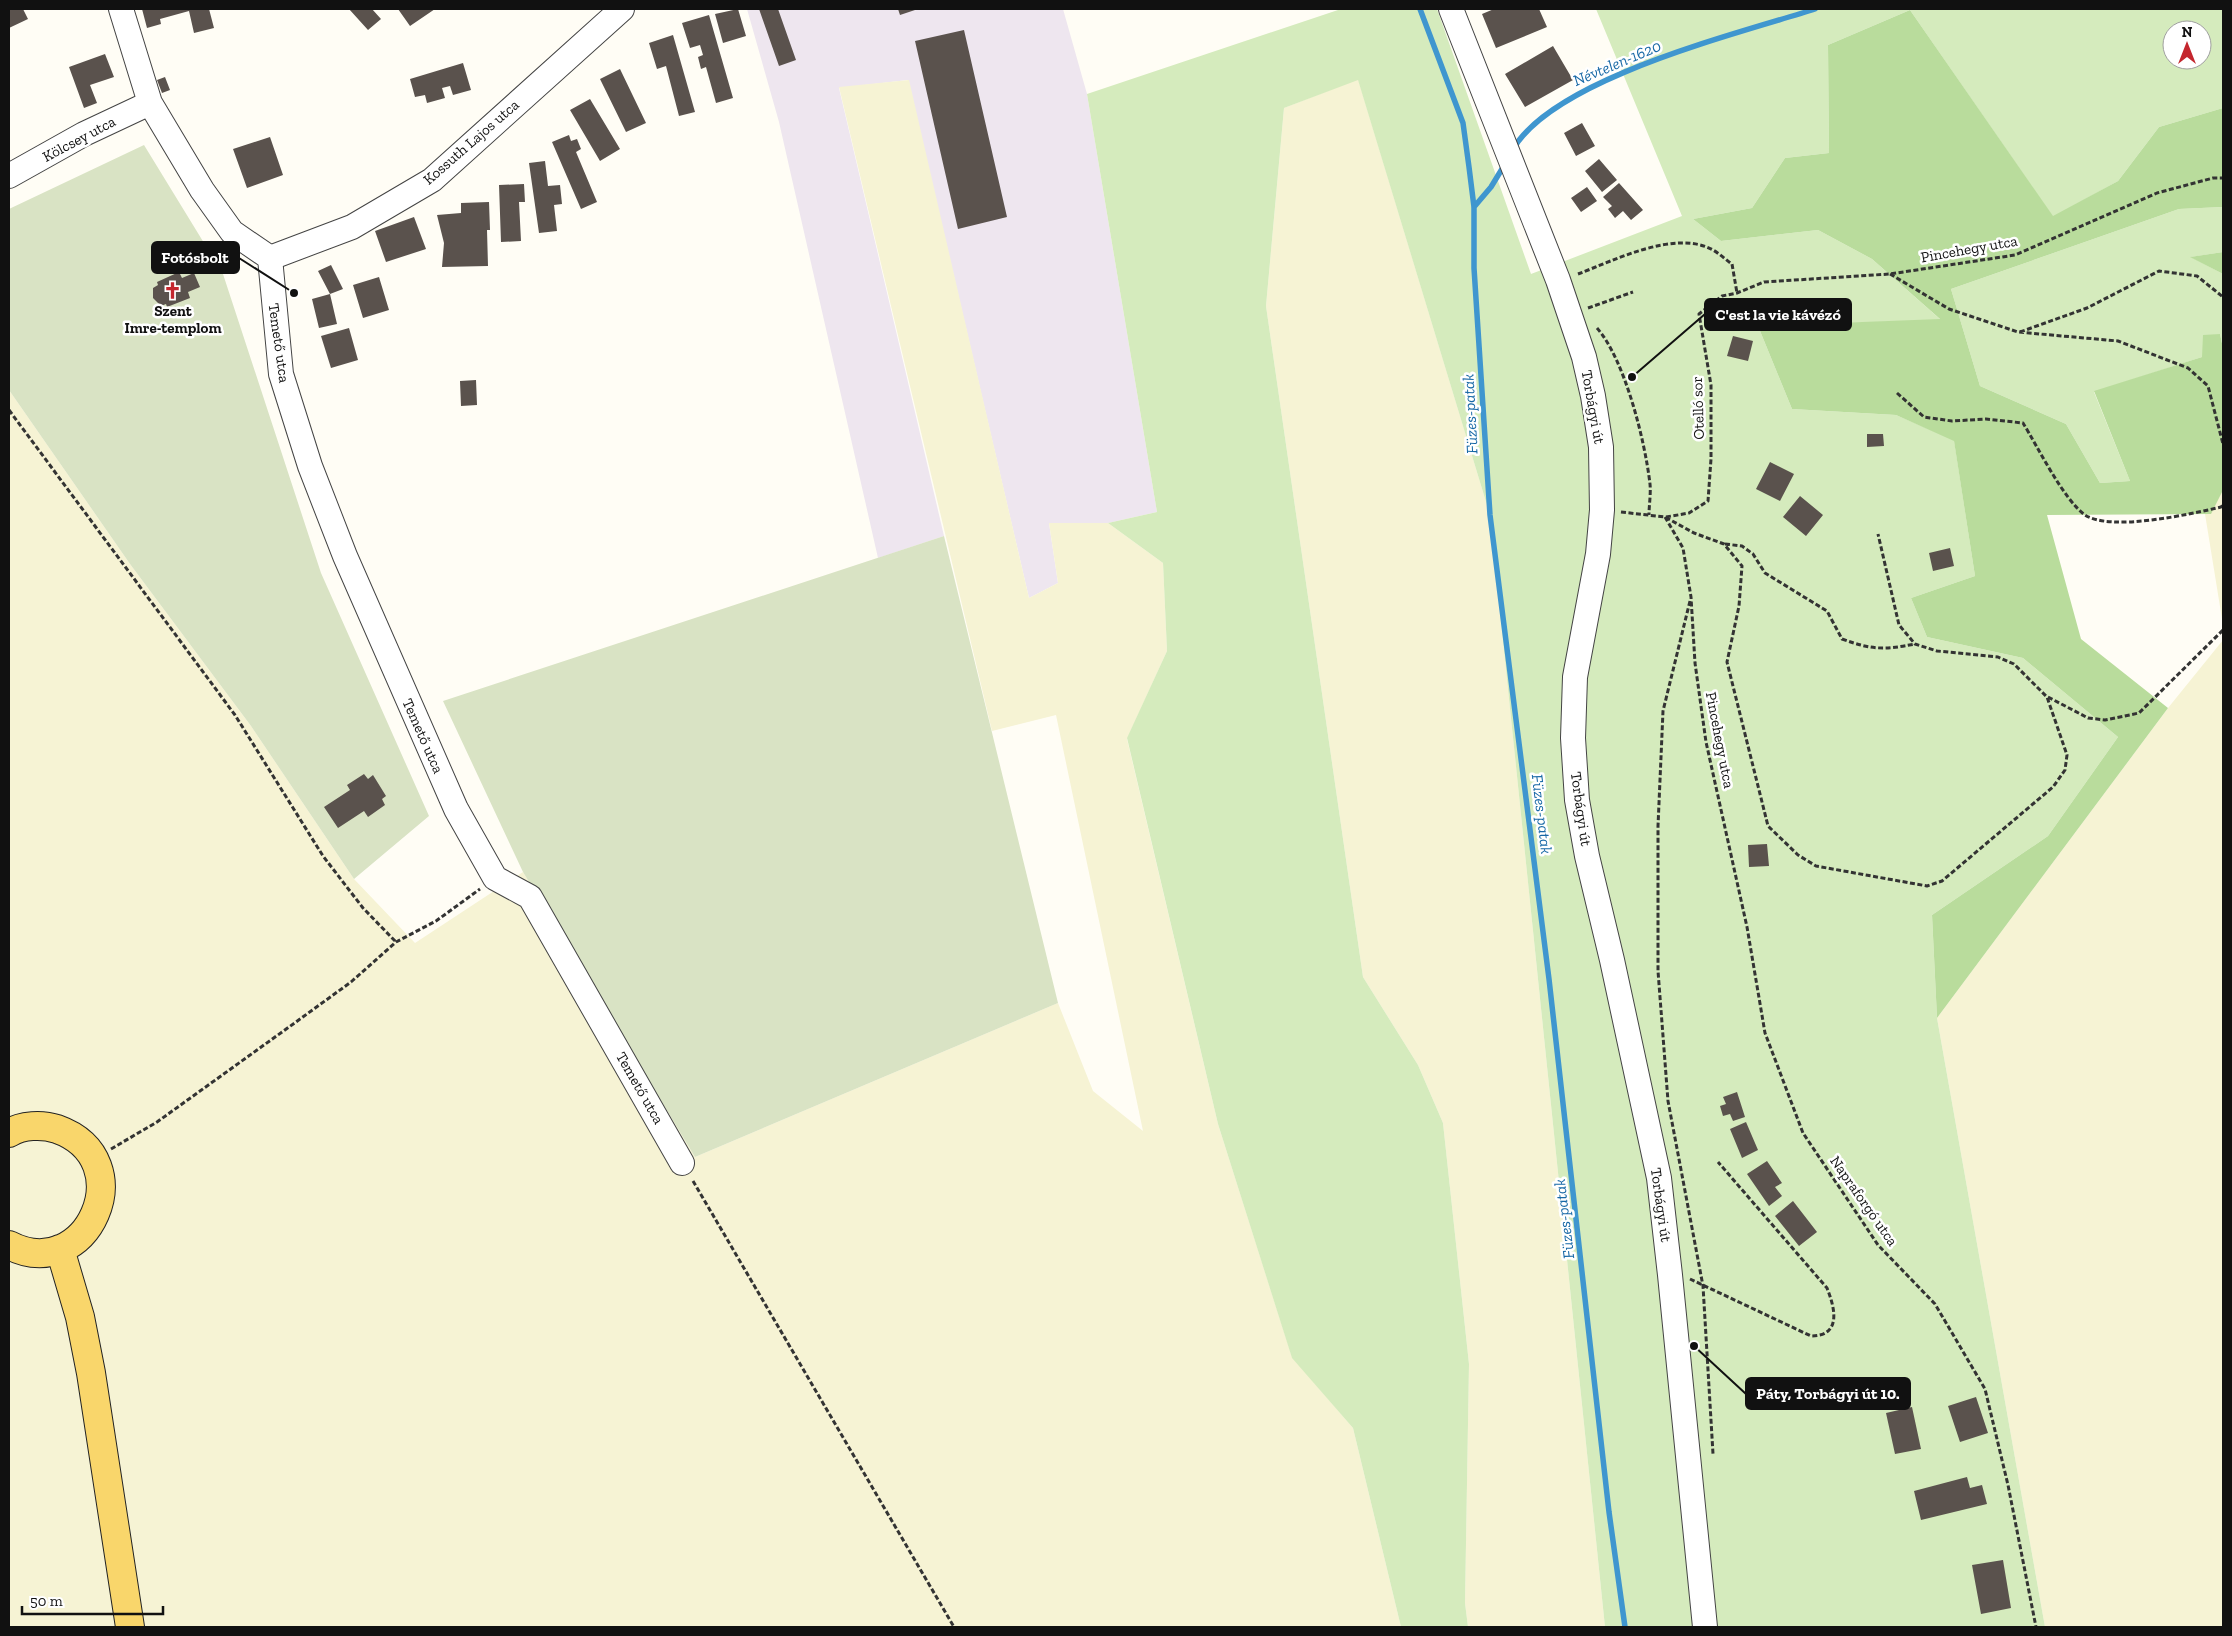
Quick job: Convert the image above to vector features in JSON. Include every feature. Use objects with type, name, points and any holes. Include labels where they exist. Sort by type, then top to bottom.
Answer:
[{"type":"main road","points":[[9,1245],[23,1251],[36,1252],[60,1249],[84,1233],[98,1210],[101,1184],[94,1159],[76,1139],[52,1128],[26,1127],[10,1130]]},
{"type":"main road","points":[[60,1249],[80,1317],[91,1373],[130,1627]]},
{"type":"street","points":[[122,9],[150,103],[202,190],[232,232],[270,258]]},
{"type":"street","name":"Kossuth Lajos utca","points":[[270,258],[352,227],[432,180],[622,9]]},
{"type":"street","name":"Torbágyi út","points":[[1451,9],[1558,280],[1575,312],[1593,396],[1601,447],[1602,510],[1598,554],[1575,677],[1573,738],[1577,800],[1587,856],[1612,960],[1659,1178],[1705,1627]]},
{"type":"street","name":"Kölcsey utca","points":[[9,176],[84,134],[150,103]]},
{"type":"street","name":"Temető utca","points":[[270,258],[281,374],[310,466],[344,556],[409,706],[456,809],[495,878],[530,897],[682,1163]]},
{"type":"path","name":"Pincehegy utca","points":[[1737,293],[1764,282],[1890,274],[2015,255],[2157,193],[2213,178],[2223,178]]},
{"type":"path","points":[[1558,280],[1654,246],[1678,242],[1712,249],[1732,264],[1737,293]]},
{"type":"path","points":[[2018,332],[2087,308],[2159,271],[2197,276],[2223,298]]},
{"type":"path","points":[[1890,274],[1949,309],[2018,332],[2118,341],[2188,368],[2208,386],[2223,444]]},
{"type":"path","points":[[1575,312],[1634,292]]},
{"type":"path","name":"Otelló sor","points":[[1665,517],[1689,513],[1708,501],[1711,459],[1711,385],[1699,314],[1722,296],[1737,293]]},
{"type":"path","points":[[1575,312],[1603,335],[1620,367],[1636,418],[1650,485],[1649,514]]},
{"type":"path","points":[[1897,393],[1924,417],[1952,421],[1986,419],[2023,423],[2064,492],[2086,515],[2114,522],[2144,521],[2177,517],[2221,507],[2223,504]]},
{"type":"path","points":[[9,410],[235,716],[323,856],[363,908],[396,942]]},
{"type":"path","points":[[1602,510],[1665,517],[1694,533],[1724,544],[1742,546],[1753,554],[1765,573],[1827,611],[1842,639],[1863,647],[1888,650],[1915,644],[1937,650],[1998,657],[2014,664],[2047,697],[2088,718],[2105,720],[2139,713],[2223,630]]},
{"type":"path","name":"Pincehegy utca","points":[[1665,517],[1684,548],[1691,597],[1694,663],[1706,742],[1747,927],[1765,1033]]},
{"type":"path","points":[[1878,534],[1899,625],[1915,644]]},
{"type":"path","points":[[1724,544],[1742,566],[1738,606],[1727,662],[1768,826],[1798,855],[1816,866],[1927,886],[1942,881],[2053,787],[2065,770],[2067,755],[2047,697]]},
{"type":"path","points":[[1691,597],[1664,711],[1658,826],[1658,971],[1668,1101],[1703,1286],[1713,1454]]},
{"type":"path","points":[[94,1159],[157,1122],[351,982],[396,942],[436,921],[495,878]]},
{"type":"path","name":"Napraforgó utca","points":[[1765,1033],[1803,1133],[1878,1245],[1935,1304],[1985,1389],[2008,1485],[2036,1627]]},
{"type":"path","points":[[1670,1275],[1689,1278],[1811,1336],[1820,1336],[1829,1330],[1835,1319],[1834,1304],[1828,1288],[1718,1162]]},
{"type":"path","points":[[682,1163],[954,1627]]},
{"type":"shaded area","points":[[747,9],[1063,9],[1087,94],[1157,512],[1108,523],[1049,523],[1058,583],[1029,598],[908,80],[839,88],[944,536],[878,558],[779,122]]},
{"type":"shaded area","points":[[1358,79],[1490,515],[1605,1627],[1468,1627],[1465,1603],[1469,1364],[1443,1123],[1418,1065],[1363,977],[1266,306],[1284,108]]},
{"type":"shaded area","points":[[909,80],[1029,598],[1058,583],[1049,523],[1108,523],[1163,563],[1167,651],[1127,739],[1218,1124],[1292,1357],[1353,1428],[1401,1627],[9,1627],[9,390],[130,564],[251,726],[354,879],[415,943],[523,872],[695,1157],[1058,1003],[1093,1091],[1143,1131],[1056,715],[992,731],[839,87]]},
{"type":"shaded area","points":[[2223,486],[2223,625],[2205,514]]},
{"type":"shaded area","points":[[2223,640],[2223,1627],[2045,1627],[1937,1018],[2168,708]]},
{"type":"green space","points":[[1341,9],[1437,9],[1531,274],[1682,216],[1596,9],[2223,9],[2223,108],[2159,127],[2118,181],[2053,217],[1910,10],[1828,45],[1829,153],[1785,158],[1752,208],[1693,219],[1721,241],[1818,230],[1872,259],[1941,320],[1758,326],[1792,409],[1896,415],[1954,440],[1975,576],[1911,598],[1927,637],[2023,658],[2118,737],[2048,836],[1932,915],[1937,1018],[2045,1627],[1605,1627],[1490,515],[1358,80],[1284,108],[1266,306],[1363,977],[1418,1065],[1443,1123],[1469,1364],[1465,1603],[1468,1627],[1401,1627],[1353,1428],[1292,1358],[1218,1124],[1127,738],[1167,651],[1163,563],[1108,523],[1157,512],[1087,94]]},
{"type":"green space","points":[[1910,10],[2053,216],[2118,181],[2159,127],[2223,108],[2223,207],[2179,209],[1951,289],[1980,386],[2066,424],[2100,483],[2130,481],[2094,391],[2202,357],[2203,335],[2220,334],[2223,348],[2223,490],[2211,514],[2047,515],[2081,639],[2168,708],[1937,1018],[1932,915],[2048,836],[2118,737],[2023,658],[1927,637],[1911,598],[1975,576],[1954,441],[1896,415],[1792,409],[1758,326],[1940,319],[1872,259],[1818,230],[1721,241],[1693,219],[1752,208],[1785,158],[1829,153],[1828,45]]},
{"type":"green space","points":[[144,145],[223,274],[321,573],[429,816],[354,879],[251,726],[130,564],[9,390],[9,209]]},
{"type":"green space","points":[[2223,207],[2223,252],[2191,257],[2223,274],[2223,348],[2220,334],[2202,357],[2094,392],[2130,481],[2100,483],[2066,424],[1980,386],[1951,289],[2179,209]]},
{"type":"green space","points":[[2223,252],[2223,274],[2190,257]]},
{"type":"green space","points":[[944,536],[1058,1003],[695,1157],[523,872],[443,701]]},
{"type":"building","points":[[9,9],[23,9],[28,19],[9,28]]},
{"type":"building","points":[[142,9],[209,9],[214,28],[194,33],[189,11],[160,19],[161,24],[147,28]]},
{"type":"building","points":[[349,9],[372,9],[381,19],[368,30]]},
{"type":"building","points":[[398,9],[435,9],[410,26]]},
{"type":"building","points":[[738,9],[746,36],[723,43],[715,14]]},
{"type":"building","points":[[759,9],[778,9],[796,60],[779,66]]},
{"type":"building","points":[[898,9],[918,9],[900,15]]},
{"type":"building","points":[[1494,9],[1539,9],[1547,27],[1496,48],[1482,14]]},
{"type":"building","points":[[709,15],[733,98],[716,103],[706,67],[701,69],[698,57],[703,55],[700,45],[690,48],[682,23]]},
{"type":"building","points":[[964,30],[1007,217],[958,229],[915,41]]},
{"type":"building","points":[[673,35],[695,112],[679,116],[666,66],[657,69],[649,43]]},
{"type":"building","points":[[1553,46],[1573,80],[1525,107],[1505,74]]},
{"type":"building","points":[[105,54],[114,77],[90,85],[97,103],[84,108],[69,67]]},
{"type":"building","points":[[463,63],[471,90],[453,95],[450,86],[442,88],[445,98],[427,103],[425,95],[415,97],[410,79]]},
{"type":"building","points":[[620,69],[646,123],[626,132],[600,79]]},
{"type":"building","points":[[165,77],[170,90],[162,93],[157,80]]},
{"type":"building","points":[[590,99],[620,149],[600,161],[570,110]]},
{"type":"building","points":[[1582,123],[1595,146],[1576,156],[1564,133]]},
{"type":"building","points":[[569,135],[571,141],[577,139],[581,149],[576,152],[597,202],[581,209],[552,142]]},
{"type":"building","points":[[270,137],[283,175],[247,188],[233,149]]},
{"type":"building","points":[[1599,159],[1617,180],[1602,192],[1585,171]]},
{"type":"building","points":[[545,161],[548,186],[560,185],[562,204],[554,205],[557,231],[539,233],[529,163]]},
{"type":"building","points":[[1619,183],[1643,210],[1631,220],[1623,211],[1615,218],[1608,209],[1612,206],[1603,197]]},
{"type":"building","points":[[524,184],[525,202],[519,202],[521,241],[501,242],[499,185]]},
{"type":"building","points":[[1587,187],[1597,201],[1581,212],[1571,198]]},
{"type":"building","points":[[489,202],[490,230],[487,230],[488,266],[442,267],[444,243],[437,215],[461,213],[461,203]]},
{"type":"building","points":[[414,217],[426,249],[386,262],[375,231]]},
{"type":"building","points":[[331,265],[343,289],[330,294],[318,271]]},
{"type":"building","name":"Szent Imre-templom","points":[[179,272],[182,278],[194,273],[200,287],[188,292],[190,298],[167,307],[166,304],[161,306],[153,298],[153,288],[158,285],[157,282]]},
{"type":"building","points":[[379,277],[389,310],[363,318],[353,285]]},
{"type":"building","points":[[330,294],[337,324],[319,328],[312,299]]},
{"type":"building","points":[[349,328],[358,360],[331,368],[321,336]]},
{"type":"building","points":[[1733,336],[1753,341],[1748,361],[1727,356]]},
{"type":"building","points":[[476,380],[477,405],[461,406],[460,381]]},
{"type":"building","points":[[1867,434],[1883,434],[1884,446],[1867,447]]},
{"type":"building","points":[[1770,462],[1794,474],[1780,501],[1756,489]]},
{"type":"building","points":[[1800,496],[1823,515],[1806,536],[1783,517]]},
{"type":"building","points":[[1950,548],[1954,566],[1933,571],[1929,553]]},
{"type":"building","points":[[364,774],[368,779],[373,775],[386,796],[382,799],[385,805],[368,817],[364,811],[338,828],[324,807],[350,790],[347,785]]},
{"type":"building","points":[[1767,844],[1769,866],[1749,867],[1748,845]]},
{"type":"building","points":[[1737,1092],[1745,1117],[1733,1121],[1730,1114],[1723,1116],[1720,1106],[1726,1104],[1723,1097]]},
{"type":"building","points":[[1746,1122],[1758,1150],[1742,1158],[1730,1129]]},
{"type":"building","points":[[1767,1161],[1782,1183],[1775,1187],[1782,1196],[1769,1206],[1747,1174]]},
{"type":"building","points":[[1793,1201],[1817,1232],[1799,1246],[1775,1216]]},
{"type":"building","points":[[1976,1397],[1988,1433],[1960,1442],[1948,1406]]},
{"type":"building","points":[[1912,1407],[1921,1449],[1895,1454],[1886,1413]]},
{"type":"building","points":[[1967,1477],[1970,1488],[1982,1485],[1987,1504],[1921,1520],[1914,1491]]},
{"type":"building","points":[[2003,1560],[2011,1608],[1981,1614],[1972,1565]]},
{"type":"waterway","name":"Füzes-patak","points":[[1420,9],[1463,123],[1469,167],[1474,207],[1474,268],[1490,515],[1549,979],[1609,1512],[1625,1627]]},
{"type":"waterway","name":"Névtelen-1620","points":[[1513,149],[1535,124],[1567,101],[1606,80],[1696,46],[1815,9]]},
{"type":"waterway","name":"Névtelen-1620","points":[[1474,207],[1491,187],[1505,164]]},
{"type":"place","name":"Szent Imre-templom","points":[[173,290]]},
{"type":"place","name":"Fotósbolt","points":[[294,293]]},
{"type":"place","name":"C'est la vie kávézó","points":[[1632,377]]},
{"type":"place","name":"Páty, Torbágyi út 10.","points":[[1694,1346]]}]
